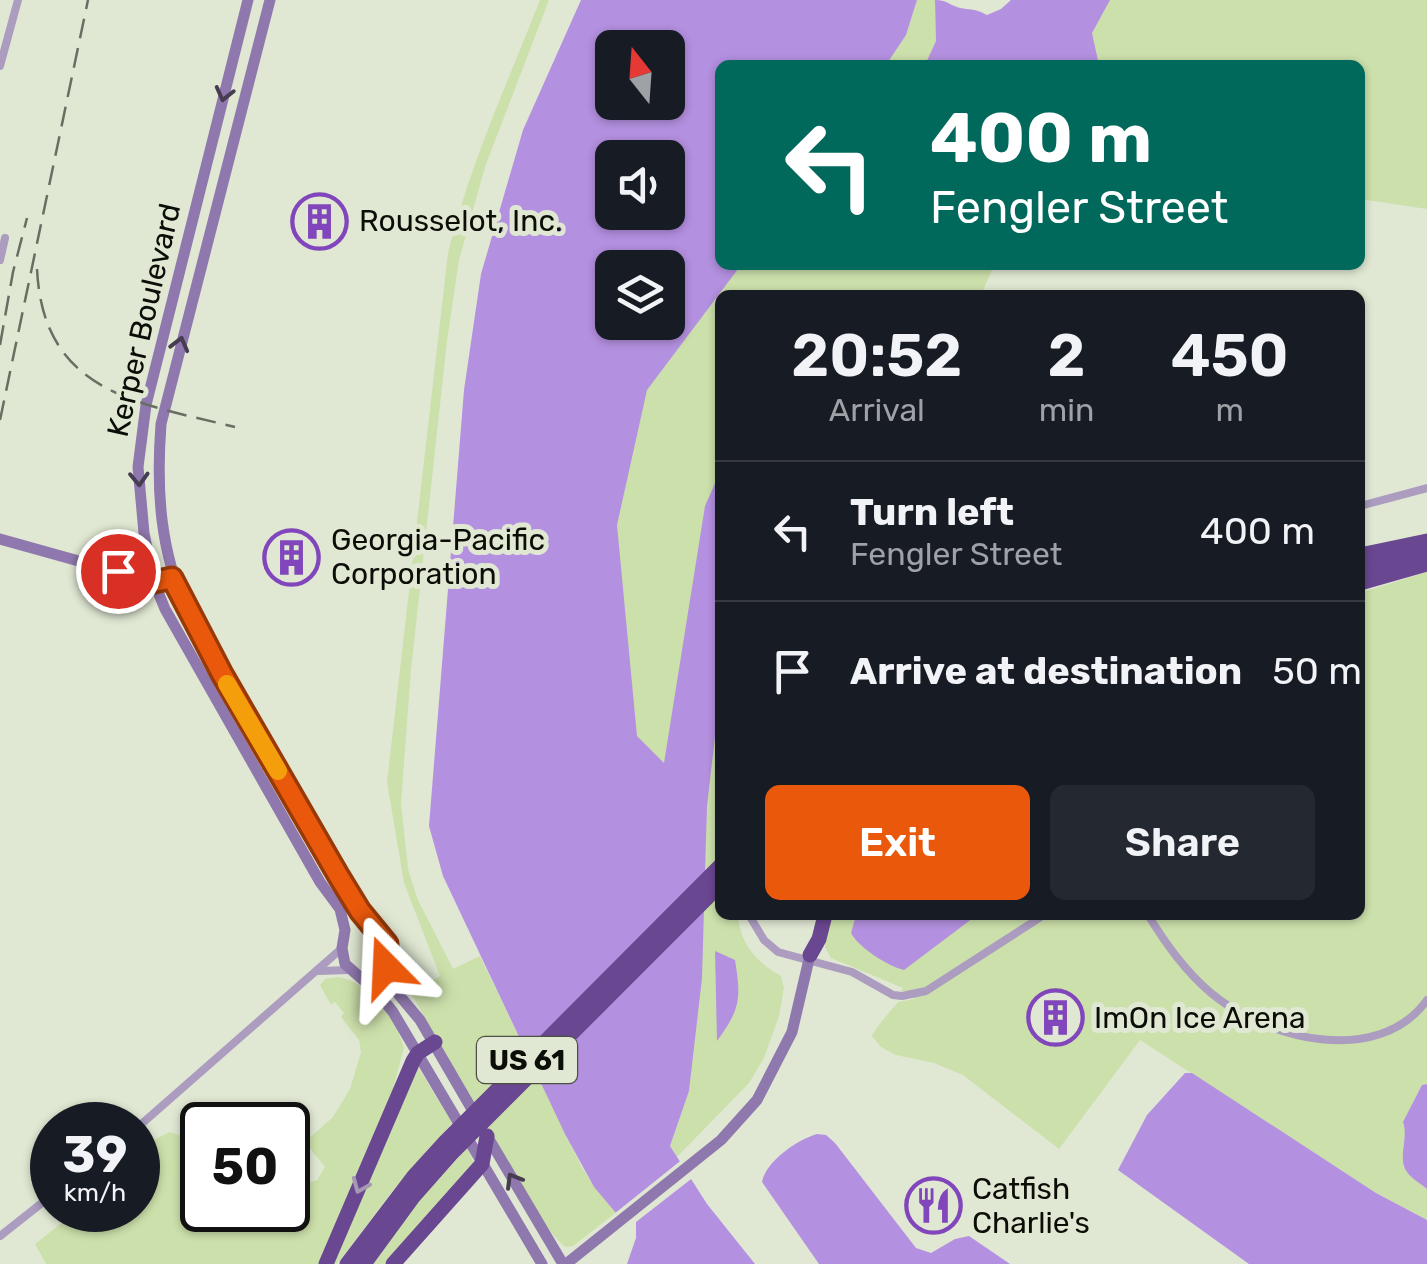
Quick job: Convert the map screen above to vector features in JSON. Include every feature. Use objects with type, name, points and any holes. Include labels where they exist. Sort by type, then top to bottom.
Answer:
[{"type":"highway","points":[[1365,554],[1427,542]]},
{"type":"highway","points":[[1365,569],[1427,551]]},
{"type":"highway","points":[[1365,582],[1427,564]]},
{"type":"highway","name":"US 61","points":[[347,1264],[383,1214],[445,1142],[715,871]]},
{"type":"highway","name":"US 61","points":[[364,1264],[413,1197],[451,1154],[715,890]]},
{"type":"highway","points":[[809,959],[813,920]]},
{"type":"highway","points":[[809,959],[825,920]]},
{"type":"highway","points":[[326,1264],[418,1054],[435,1042]]},
{"type":"highway","points":[[393,1264],[482,1164],[487,1136]]},
{"type":"highway","points":[[470,1178],[480,1175],[491,1179]]},
{"type":"main road","name":"Kerper Boulevard","points":[[248,0],[143,418],[139,491],[154,582],[226,721],[320,882],[340,909],[345,930],[344,960],[385,1001],[542,1264]]},
{"type":"main road","name":"Kerper Boulevard","points":[[270,0],[161,424],[158,491],[172,578],[237,702],[360,911],[387,944],[390,986],[435,1042],[564,1264]]},
{"type":"main road","points":[[0,539],[154,582],[172,578]]},
{"type":"main road","points":[[343,946],[357,931],[376,932]]},
{"type":"main road","points":[[564,1264],[697,1160],[758,1100],[792,1032],[809,959]]},
{"type":"main road","points":[[353,972],[371,974],[387,962]]},
{"type":"street","points":[[0,66],[18,0]]},
{"type":"street","points":[[0,260],[5,238]]},
{"type":"street","points":[[1365,505],[1427,488]]},
{"type":"street","points":[[751,920],[772,947],[852,972],[893,995],[913,996],[1036,920]]},
{"type":"street","points":[[1151,920],[1199,982],[1242,1014],[1276,1029],[1327,1039],[1374,1036],[1403,1024],[1427,1000]]},
{"type":"street","points":[[160,1107],[343,946]]},
{"type":"street","points":[[314,972],[353,972]]},
{"type":"street","points":[[0,1236],[30,1212]]},
{"type":"green space","points":[[540,0],[549,0],[485,167],[459,260],[411,670],[401,803],[408,869],[417,898],[453,969],[480,956],[581,1166],[594,1187],[618,1211],[573,1246],[566,1247],[533,1207],[511,1171],[411,993],[440,976],[404,883],[387,782],[448,253],[478,157]]},
{"type":"green space","points":[[917,0],[935,0],[941,60],[889,60],[906,35]]},
{"type":"green space","points":[[1106,0],[1427,0],[1427,209],[1365,200],[1365,60],[1090,60],[1091,33]]},
{"type":"green space","points":[[717,270],[992,270],[983,290],[715,290],[715,920],[738,920],[746,943],[764,965],[781,976],[784,988],[764,1058],[749,1083],[677,1157],[670,1146],[689,1091],[696,947],[665,812],[594,659],[619,415],[670,340],[685,340],[685,317]]},
{"type":"green space","points":[[1427,572],[1427,1084],[1422,1085],[1414,1105],[1403,1153],[1408,1172],[1427,1189],[1427,1220],[1376,1193],[1140,1040],[1059,1149],[963,1075],[881,1047],[872,1036],[876,1029],[898,1002],[914,999],[901,991],[903,988],[831,958],[825,947],[830,920],[1365,920],[1365,591]]},
{"type":"green space","points":[[325,979],[350,980],[371,994],[395,1025],[404,1048],[388,1107],[320,1264],[46,1264],[35,1244],[50,1232],[160,1232],[160,1137],[170,1132],[180,1135],[180,1232],[310,1232],[310,1182],[317,1180],[325,1167],[310,1148],[310,1138],[333,1117],[350,1089],[361,1052],[359,1040],[341,1017],[344,1013],[335,1002],[331,1005],[320,985]]},
{"type":"green space","points":[[418,1067],[452,1123],[394,1189],[337,1264],[333,1264]]},
{"type":"green space","points":[[467,1148],[474,1163],[387,1264],[373,1264],[414,1207]]},
{"type":"shaded area","points":[[581,0],[917,0],[906,35],[889,60],[715,60],[715,270],[737,270],[722,290],[715,290],[715,300],[685,339],[685,250],[595,250],[595,340],[685,340],[647,390],[617,525],[637,736],[664,763],[705,506],[715,483],[715,736],[707,806],[702,978],[689,1091],[670,1146],[707,1204],[755,1264],[621,1264],[632,1232],[594,1187],[565,1134],[443,876],[429,826],[464,390],[481,274],[523,130]]},
{"type":"shaded area","points":[[935,0],[987,15],[1011,0],[1110,0],[1092,33],[1098,60],[927,60],[936,41]]},
{"type":"shaded area","points":[[855,920],[970,920],[904,970],[874,956],[851,933]]},
{"type":"shaded area","points":[[715,951],[735,960],[738,984],[735,1011],[717,1041]]},
{"type":"shaded area","points":[[1185,1073],[1192,1073],[1376,1193],[1427,1220],[1427,1264],[1249,1264],[1118,1170],[1147,1115]]},
{"type":"shaded area","points":[[1427,1084],[1427,1189],[1404,1166],[1403,1122],[1422,1085]]},
{"type":"shaded area","points":[[817,1134],[826,1135],[835,1143],[916,1248],[931,1253],[969,1236],[1010,1264],[819,1264],[762,1182],[769,1166],[784,1152]]},
{"type":"pier","points":[[684,1158],[695,1176],[636,1222],[636,1238],[627,1264],[616,1264],[627,1232],[614,1214]]},
{"type":"railway","points":[[0,420],[88,0]]},
{"type":"railway","points":[[0,345],[27,218]]},
{"type":"railway","points":[[37,269],[43,310],[57,343],[77,367],[102,386],[131,399],[235,427]]},
{"type":"slow traffic","points":[[227,684],[278,771]]},
{"type":"place","name":"Rousselot, Inc.","points":[[320,221]]},
{"type":"place","name":"Georgia-Pacific Corporation","points":[[292,557]]},
{"type":"place","name":"ImOn Ice Arena","points":[[1055,1018]]},
{"type":"place","name":"Catfish Charlie's","points":[[933,1206]]},
{"type":"route","points":[[118,571],[154,582],[172,578],[222,674],[338,875],[387,944],[386,967]]}]
